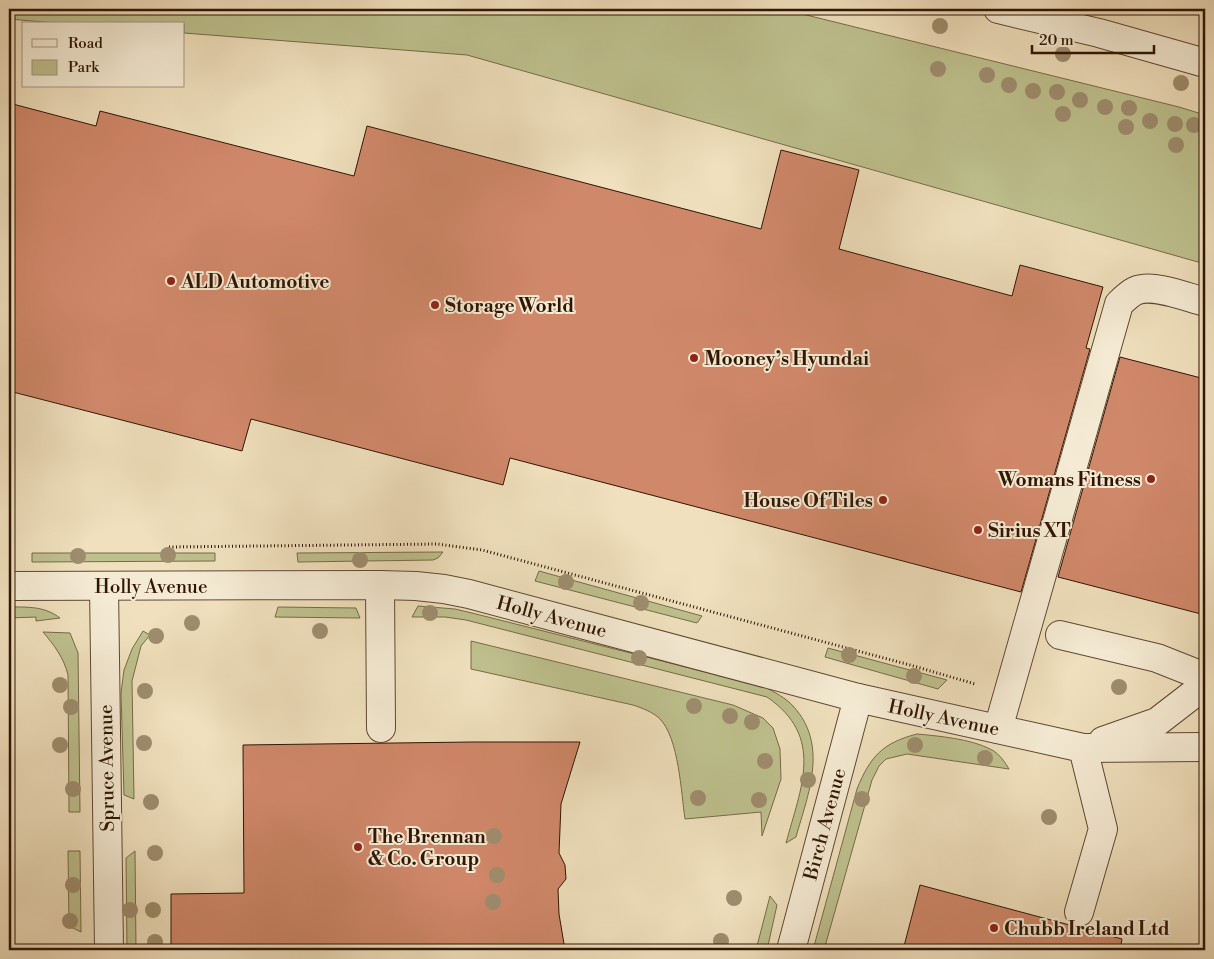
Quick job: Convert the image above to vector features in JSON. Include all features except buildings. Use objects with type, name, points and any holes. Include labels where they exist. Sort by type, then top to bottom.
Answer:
[{"type":"street","points":[[998,9],[1205,63]]},
{"type":"street","points":[[998,729],[1119,304],[1129,294],[1137,290],[1150,288],[1205,302]]},
{"type":"street","name":"Holly Avenue","points":[[9,586],[416,586],[444,588],[858,698],[1083,748],[1205,747]]},
{"type":"street","name":"Spruce Avenue","points":[[104,586],[109,950]]},
{"type":"street","points":[[380,586],[381,728]]},
{"type":"street","points":[[1060,635],[1157,658],[1205,677]]},
{"type":"street","points":[[1079,912],[1103,829],[1083,748],[1157,722],[1205,684]]},
{"type":"street","name":"Birch Avenue","points":[[791,950],[858,698]]},
{"type":"green space","points":[[9,9],[782,9],[1205,115],[1205,264],[467,55],[185,33],[185,22],[43,22],[9,19]]},
{"type":"green space","points":[[443,552],[438,558],[433,560],[298,562],[297,553]]},
{"type":"green space","points":[[32,553],[215,553],[215,561],[32,562]]},
{"type":"green space","points":[[539,571],[702,616],[697,623],[535,581]]},
{"type":"green space","points":[[418,606],[455,609],[472,613],[765,687],[780,695],[793,706],[804,721],[813,753],[810,787],[796,837],[786,843],[802,783],[804,764],[802,746],[797,729],[785,712],[767,697],[466,620],[445,617],[412,617]]},
{"type":"green space","points":[[9,607],[42,609],[60,618],[36,621],[36,617],[9,618]]},
{"type":"green space","points":[[278,607],[356,608],[360,618],[275,617]]},
{"type":"green space","points":[[143,631],[150,635],[141,646],[132,681],[134,799],[124,795],[121,693],[124,670],[132,649]]},
{"type":"green space","points":[[43,632],[70,633],[78,653],[80,812],[69,812],[68,675],[58,652]]},
{"type":"green space","points":[[471,641],[733,705],[763,718],[773,728],[780,749],[781,779],[762,836],[761,812],[685,819],[675,752],[666,728],[654,714],[633,705],[471,669]]},
{"type":"green space","points":[[828,648],[947,680],[938,689],[825,657]]},
{"type":"green space","points":[[917,734],[955,738],[990,749],[1003,760],[1009,769],[907,754],[886,759],[879,766],[872,780],[824,950],[813,950],[857,789],[862,778],[872,760],[886,747]]},
{"type":"green space","points":[[68,851],[80,851],[81,932],[69,926]]},
{"type":"green space","points":[[135,851],[136,950],[127,950],[126,858]]},
{"type":"green space","points":[[770,896],[777,905],[767,950],[756,950]]},
{"type":"place","name":"ALD Automotive","points":[[171,281]]},
{"type":"place","name":"Storage World","points":[[435,305]]},
{"type":"place","name":"Mooney’s Hyundai","points":[[694,358]]},
{"type":"place","name":"Womans Fitness","points":[[1151,479]]},
{"type":"place","name":"House Of Tiles","points":[[883,500]]},
{"type":"place","name":"Sirius XT","points":[[978,530]]},
{"type":"place","name":"The Brennan & Co. Group","points":[[358,847]]},
{"type":"place","name":"Chubb Ireland Ltd","points":[[994,928]]}]
